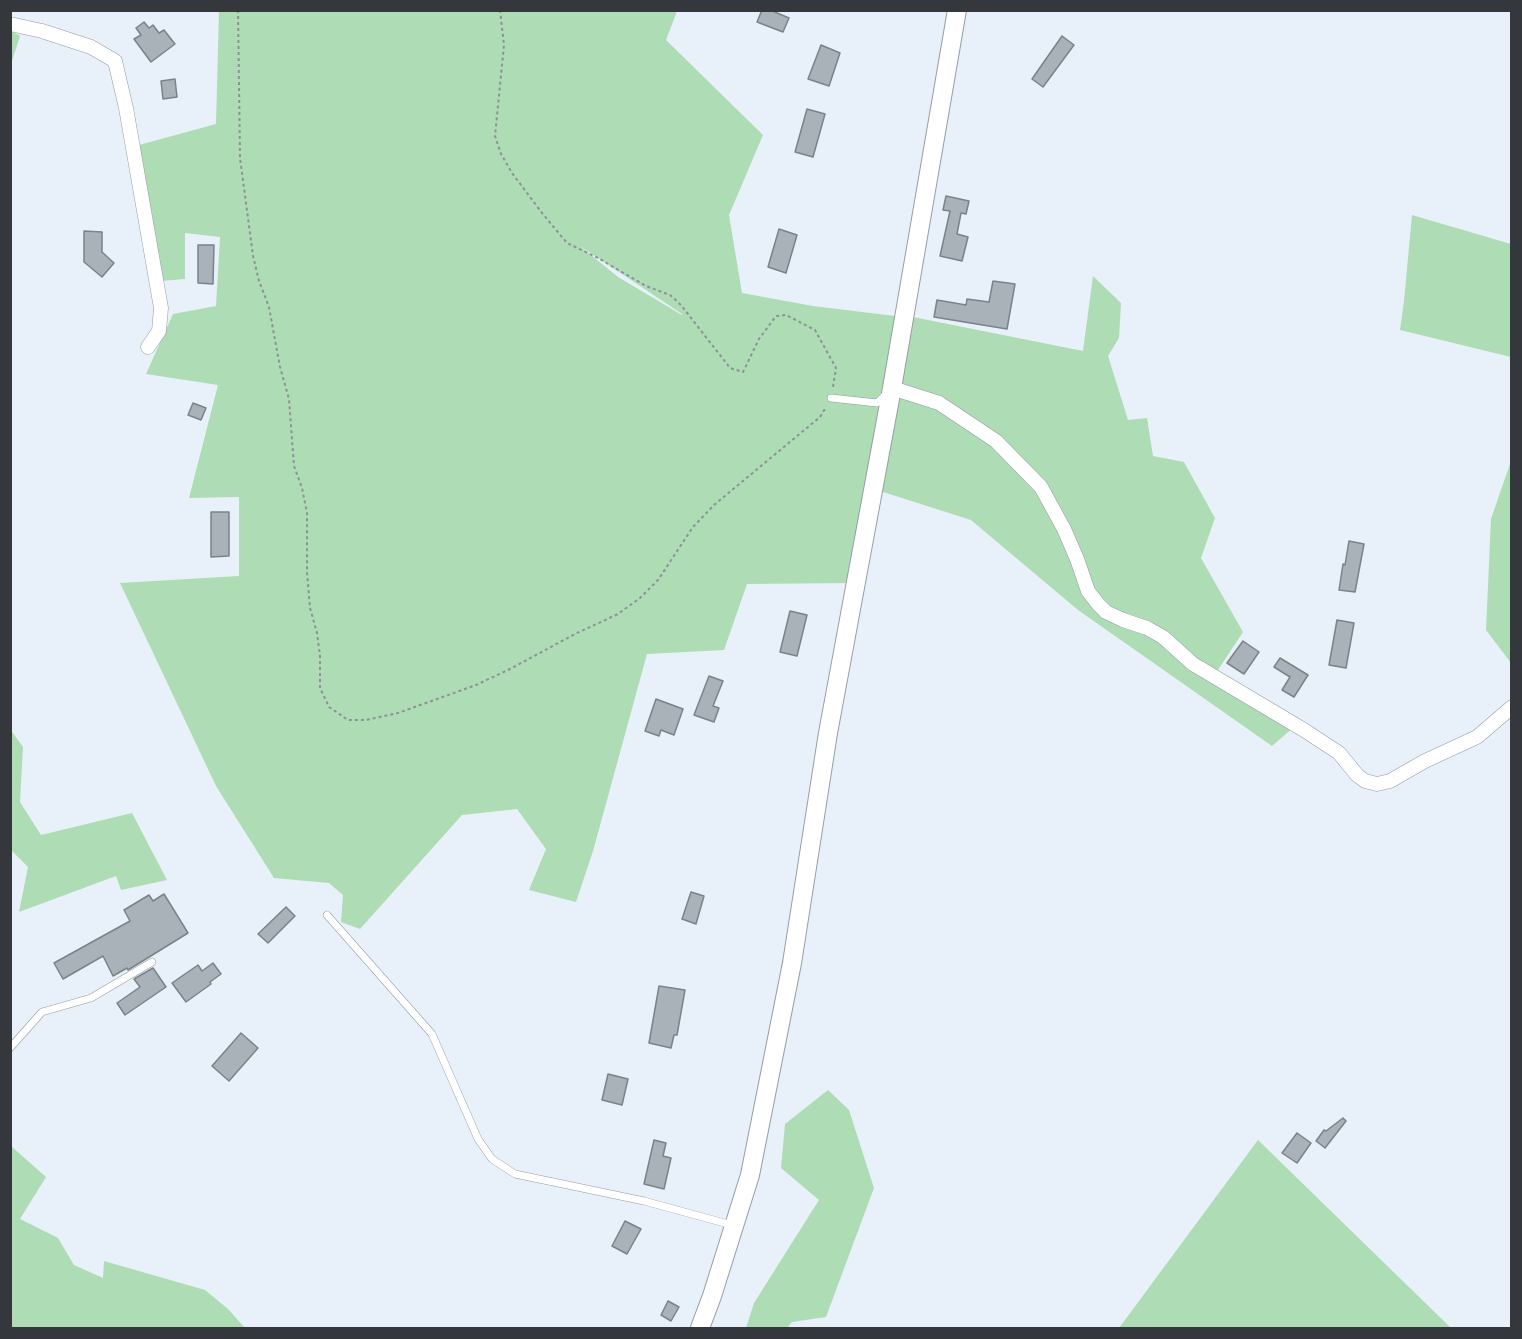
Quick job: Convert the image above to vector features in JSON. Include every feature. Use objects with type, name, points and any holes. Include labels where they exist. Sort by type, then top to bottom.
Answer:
[{"type":"street","points":[[700,1329],[750,1175],[792,963],[828,733],[957,10]]},
{"type":"street","points":[[10,24],[42,31],[91,47],[115,61],[126,108],[161,308],[159,331],[148,347]]},
{"type":"street","points":[[891,388],[939,403],[996,441],[1041,487],[1064,529],[1088,591],[1106,612],[1147,628],[1163,637],[1193,664],[1339,753],[1357,776],[1365,781],[1377,784],[1390,781],[1425,761],[1477,737],[1512,707]]},
{"type":"lane","points":[[831,398],[877,403],[891,388]]},
{"type":"lane","points":[[327,915],[432,1034],[478,1139],[492,1159],[515,1174],[644,1202],[734,1226]]},
{"type":"lane","points":[[10,1048],[42,1012],[91,998],[152,962]]},
{"type":"path","points":[[238,10],[240,158],[253,256],[269,307],[288,399],[294,466],[302,488],[306,513],[307,572],[310,608],[320,656],[320,688],[329,707],[348,720],[366,720],[398,713],[476,685],[618,614],[640,598],[658,580],[693,527],[714,505],[820,417],[831,398],[836,368],[815,330],[786,315],[776,316],[759,339],[743,372],[730,368],[681,305],[670,295],[646,286],[567,243],[512,172],[501,154],[495,136],[504,45],[500,10]]},
{"type":"green space","points":[[219,11],[677,11],[666,40],[763,135],[729,215],[742,293],[813,306],[895,316],[850,583],[747,584],[724,650],[647,654],[593,851],[576,902],[529,890],[546,849],[517,809],[462,815],[360,929],[341,922],[343,895],[329,883],[274,878],[216,786],[120,583],[239,576],[239,497],[189,498],[218,385],[146,374],[173,314],[216,306],[220,237],[185,233],[185,279],[161,281],[139,145],[216,124]],"holes":[[[580,246],[682,314],[618,277]]]},
{"type":"green space","points":[[11,31],[20,36],[11,64]]},
{"type":"green space","points":[[1412,215],[1511,244],[1511,357],[1400,330]]},
{"type":"green space","points":[[1093,276],[1121,303],[1119,338],[1108,356],[1128,420],[1147,418],[1153,456],[1184,462],[1215,518],[1201,558],[1243,632],[1216,673],[1302,720],[1272,746],[1078,610],[971,520],[880,491],[913,317],[1083,351]]},
{"type":"green space","points":[[1511,461],[1511,663],[1486,630],[1491,519]]},
{"type":"green space","points":[[10,729],[23,747],[20,802],[41,835],[132,813],[167,880],[121,890],[116,876],[19,912],[28,867],[11,850]]},
{"type":"green space","points":[[828,1090],[849,1110],[874,1188],[826,1317],[792,1322],[787,1328],[746,1328],[754,1303],[819,1200],[781,1168],[785,1124]]},
{"type":"green space","points":[[1258,1140],[1451,1328],[1119,1328]]},
{"type":"green space","points":[[11,1146],[46,1177],[20,1219],[58,1238],[74,1265],[103,1278],[104,1261],[205,1290],[228,1309],[245,1328],[11,1328]]},
{"type":"building","points":[[762,10],[770,10],[789,18],[783,32],[757,22]]},
{"type":"building","points":[[144,22],[149,28],[153,25],[159,33],[164,30],[175,44],[151,62],[134,39],[141,35],[136,28]]},
{"type":"building","points":[[1062,36],[1074,45],[1043,87],[1032,79]]},
{"type":"building","points":[[821,45],[840,53],[829,86],[808,79]]},
{"type":"building","points":[[175,79],[177,97],[163,99],[161,81]]},
{"type":"building","points":[[807,109],[825,114],[813,157],[795,152]]},
{"type":"building","points":[[946,196],[969,201],[966,214],[961,213],[957,234],[968,237],[962,261],[940,256],[950,211],[943,210]]},
{"type":"building","points":[[779,229],[797,235],[786,273],[768,267]]},
{"type":"building","points":[[84,231],[102,232],[102,252],[114,263],[102,277],[84,262]]},
{"type":"building","points":[[198,245],[214,245],[213,284],[198,283]]},
{"type":"building","points":[[993,281],[1015,284],[1007,329],[934,317],[937,300],[966,305],[967,299],[989,302]]},
{"type":"building","points":[[193,403],[206,408],[201,420],[188,415]]},
{"type":"building","points":[[211,512],[229,512],[229,556],[211,557]]},
{"type":"building","points":[[1349,541],[1364,544],[1355,592],[1339,590]]},
{"type":"building","points":[[790,611],[807,615],[797,656],[780,652]]},
{"type":"building","points":[[1337,620],[1354,623],[1346,668],[1329,665]]},
{"type":"building","points":[[1243,641],[1259,652],[1244,674],[1227,663]]},
{"type":"building","points":[[1280,658],[1308,675],[1294,697],[1282,690],[1290,677],[1274,667]]},
{"type":"building","points":[[709,676],[723,681],[713,706],[719,708],[714,722],[694,715]]},
{"type":"building","points":[[656,699],[683,709],[674,735],[661,730],[659,736],[645,731]]},
{"type":"building","points":[[691,892],[704,896],[696,924],[682,919]]},
{"type":"building","points":[[164,894],[188,933],[128,970],[127,968],[113,976],[103,956],[63,979],[54,963],[130,921],[124,910],[149,895],[153,901]]},
{"type":"building","points":[[286,907],[295,916],[268,943],[258,934]]},
{"type":"building","points":[[213,963],[221,974],[186,1002],[172,983],[198,965],[202,971]]},
{"type":"building","points":[[153,968],[166,987],[125,1015],[117,1003],[140,987],[134,979]]},
{"type":"building","points":[[659,986],[685,990],[677,1035],[674,1035],[671,1048],[649,1043]]},
{"type":"building","points":[[241,1033],[258,1048],[229,1081],[212,1066]]},
{"type":"building","points":[[608,1074],[628,1079],[622,1105],[602,1100]]},
{"type":"building","points":[[1343,1118],[1346,1121],[1325,1148],[1316,1141],[1324,1130],[1326,1131]]},
{"type":"building","points":[[1297,1133],[1311,1143],[1297,1163],[1282,1153]]},
{"type":"building","points":[[654,1140],[666,1143],[663,1156],[671,1158],[664,1189],[644,1184]]},
{"type":"building","points":[[625,1221],[641,1229],[627,1254],[612,1246]]},
{"type":"building","points":[[668,1301],[679,1307],[671,1321],[661,1315]]}]
